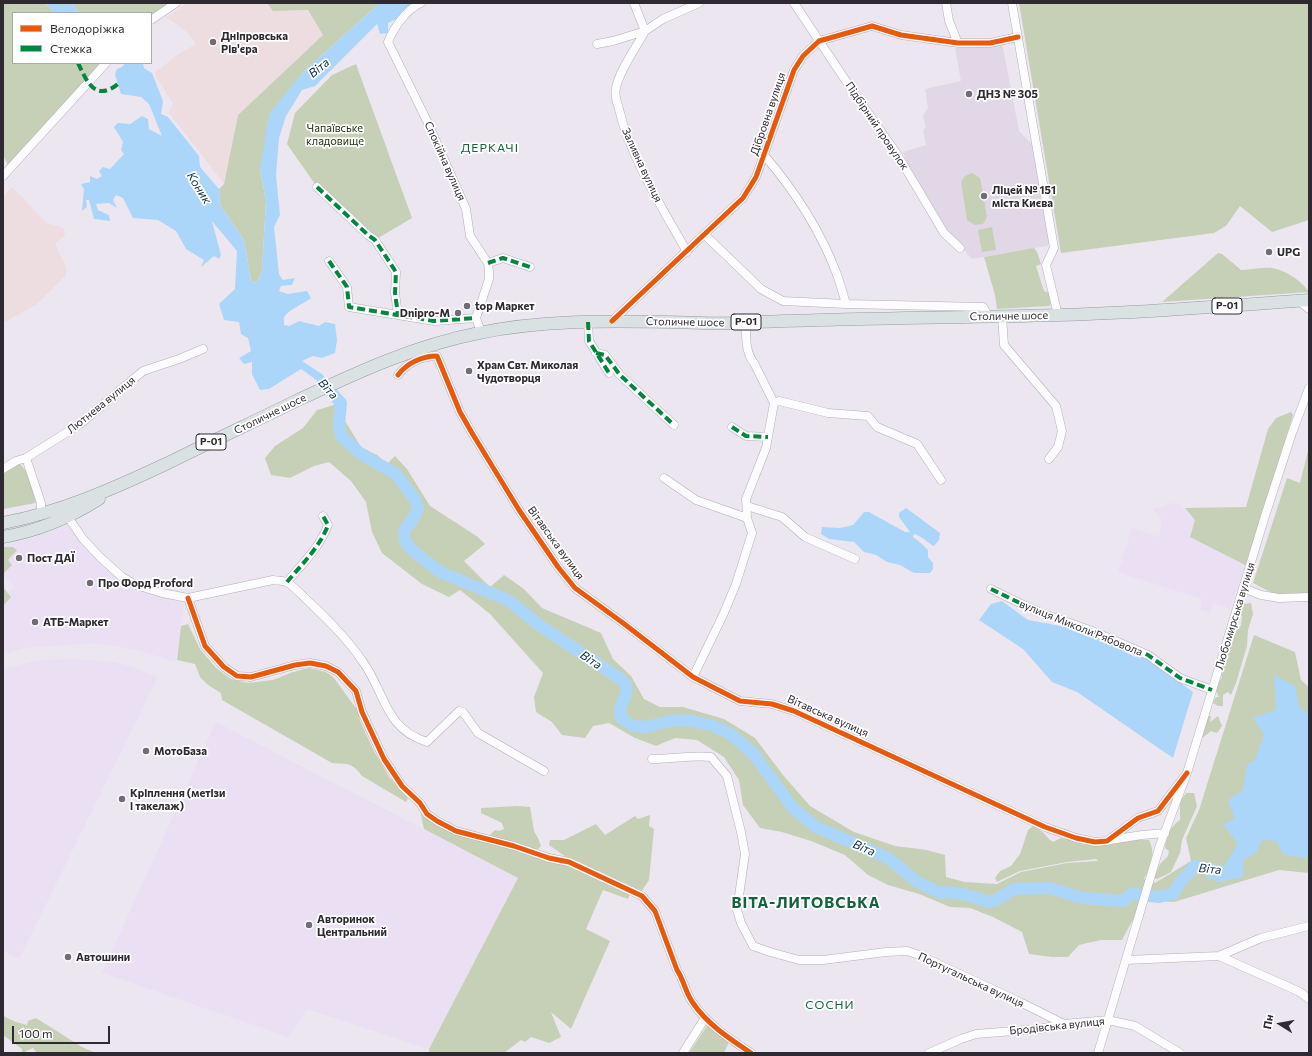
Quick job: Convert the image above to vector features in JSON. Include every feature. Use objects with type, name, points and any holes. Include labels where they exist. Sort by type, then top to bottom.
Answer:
[{"type":"main road","name":"Столичне шосе","points":[[3,523],[41,514],[118,486],[304,397],[394,356],[425,346],[481,332],[541,324],[612,321],[746,322],[989,317],[1145,312],[1304,301]]},
{"type":"main road","name":"Столичне шосе","points":[[3,537],[21,534],[68,517],[79,512],[118,486]]},
{"type":"street","points":[[152,19],[176,3]]},
{"type":"street","name":"Спокійна вулиця","points":[[421,3],[402,19],[392,32],[388,42],[428,121],[466,209],[470,236],[488,263]]},
{"type":"street","points":[[634,3],[645,31]]},
{"type":"street","points":[[597,44],[613,41],[645,31],[663,19],[697,3]]},
{"type":"street","name":"Підбірний провулок","points":[[794,3],[897,154],[944,233],[960,248]]},
{"type":"street","points":[[946,3],[949,21],[958,43]]},
{"type":"street","points":[[1012,3],[1054,248],[1046,265],[1058,315]]},
{"type":"street","name":"Дібровна вулиця","points":[[612,321],[743,198],[756,177],[794,70],[803,56],[819,41],[872,26],[901,35],[958,43],[990,43],[1018,37]]},
{"type":"street","name":"Заливна вулиця","points":[[645,31],[619,78],[615,90],[616,98],[621,119],[634,151],[687,252]]},
{"type":"street","points":[[3,176],[105,64]]},
{"type":"street","points":[[764,156],[782,176],[817,229],[837,273],[846,304]]},
{"type":"street","points":[[317,187],[368,235],[376,240],[393,266],[396,272],[395,293],[398,315]]},
{"type":"street","points":[[705,235],[762,289],[783,301],[983,307],[989,317]]},
{"type":"street","points":[[481,332],[476,318],[490,272],[488,263],[503,258],[530,267]]},
{"type":"street","points":[[329,261],[347,286],[349,307],[434,321],[476,318]]},
{"type":"street","points":[[1304,301],[1309,309]]},
{"type":"street","points":[[1002,316],[1004,345],[1056,406],[1062,431],[1058,446],[1049,459]]},
{"type":"street","points":[[588,322],[589,341],[609,373]]},
{"type":"street","points":[[693,677],[723,615],[736,584],[752,534],[747,518],[746,499],[766,448],[774,403],[750,358],[746,342],[746,322]]},
{"type":"street","name":"Лютнева вулиця","points":[[3,469],[16,461],[26,458],[80,424],[143,370],[179,359],[203,349]]},
{"type":"street","points":[[596,353],[605,355],[620,375],[674,425]]},
{"type":"street","name":"Вітавська вулиця","points":[[398,375],[404,366],[428,356],[437,356],[460,412],[472,433],[519,510],[558,567],[575,588],[624,623],[693,677],[740,701],[776,705],[794,711],[1054,831],[1095,842],[1165,833]]},
{"type":"street","name":"Любомирська вулиця","points":[[1126,960],[1160,845],[1187,773],[1292,433],[1309,388]]},
{"type":"street","points":[[774,403],[779,401],[828,413],[868,416],[877,427],[917,444],[941,480]]},
{"type":"street","points":[[732,428],[746,436],[768,437]]},
{"type":"street","points":[[26,458],[41,503],[41,514]]},
{"type":"street","points":[[664,478],[696,500],[747,518]]},
{"type":"street","points":[[747,506],[782,517],[806,537],[854,559]]},
{"type":"street","points":[[287,582],[324,537],[328,525],[323,516]]},
{"type":"street","points":[[68,517],[83,539],[122,577],[136,584],[162,593],[188,598],[273,580],[287,582],[342,635],[364,662],[388,710],[398,725],[415,738],[427,742],[458,711],[463,712],[478,734],[544,772]]},
{"type":"street","name":"вулиця Миколи Рябовола","points":[[991,588],[1036,611],[1092,631],[1148,655],[1180,678],[1212,690]]},
{"type":"street","points":[[1243,588],[1261,596],[1279,598],[1309,597]]},
{"type":"street","points":[[188,598],[205,646],[224,667],[237,676],[251,677],[296,665],[310,663],[326,666],[338,672],[356,691],[362,712],[384,759],[402,786],[420,803],[427,814],[456,831],[514,846],[535,854],[569,862],[642,896],[655,912],[677,970],[682,977],[685,989],[692,1002],[705,1018],[751,1053]]},
{"type":"street","name":"Португальська вулиця","points":[[652,759],[698,756],[711,757],[727,776],[742,832],[745,854],[737,910],[753,946],[799,960],[823,960],[886,952],[907,951],[919,955],[1064,1024]]},
{"type":"street","points":[[1107,841],[1138,818],[1158,811],[1187,773]]},
{"type":"street","points":[[1098,1053],[1126,960],[1220,956],[1261,938],[1309,926]]},
{"type":"street","points":[[1220,956],[1300,992],[1309,999]]},
{"type":"street","points":[[683,1053],[705,1018]]},
{"type":"street","name":"Бродівська вулиця","points":[[929,1053],[976,1034],[1039,1029],[1064,1024],[1108,1020],[1135,1026],[1180,1053]]},
{"type":"shaded area","points":[[188,3],[267,3],[273,11],[308,10],[323,35],[238,115],[224,184],[169,113],[173,104],[154,73],[180,53],[196,44],[188,33],[166,17]]},
{"type":"shaded area","name":"Ліцей № 151 міста Києва","points":[[1002,43],[1019,131],[1033,145],[1050,241],[1047,246],[972,259],[946,229],[910,170],[903,152],[926,145],[923,129],[926,128],[923,116],[928,108],[925,89],[961,81],[955,48],[983,47]]},
{"type":"shaded area","points":[[12,187],[47,223],[64,228],[65,236],[55,243],[67,270],[65,276],[37,304],[3,323],[3,197]]},
{"type":"shaded area","points":[[1174,503],[1181,504],[1195,520],[1190,537],[1245,565],[1230,609],[1213,603],[1210,613],[1200,610],[1202,599],[1118,572],[1132,528],[1159,537],[1162,520],[1153,509]]},
{"type":"shaded area","points":[[66,526],[71,528],[96,559],[135,590],[184,603],[175,662],[138,650],[97,643],[24,648],[3,654],[3,598],[14,587],[3,574],[3,545],[31,538]]},
{"type":"shaded area","points":[[74,659],[114,662],[133,667],[158,677],[19,959],[3,951],[3,669],[39,660]]},
{"type":"shaded area","name":"Авторинок Центральний","points":[[216,722],[518,878],[429,1049],[307,1009],[289,1037],[102,973]]},
{"type":"green space","points":[[3,3],[45,3],[53,12],[12,12],[12,64],[100,64],[8,165],[3,155]]},
{"type":"green space","points":[[71,3],[176,3],[152,20],[152,12],[79,12]]},
{"type":"green space","points":[[267,3],[380,3],[302,73],[260,170],[266,200],[262,271],[257,283],[251,281],[244,240],[220,205],[219,189],[224,184],[238,115],[323,35],[308,10],[273,11]]},
{"type":"green space","points":[[1019,3],[1309,3],[1309,220],[1272,232],[1240,206],[1226,226],[1214,233],[1061,253]]},
{"type":"green space","name":"Чапаївське кладовище","points":[[356,64],[412,218],[375,240],[317,187],[287,144],[295,113],[332,75]]},
{"type":"green space","points":[[972,173],[980,178],[987,217],[983,224],[975,225],[967,220],[961,182],[965,176]]},
{"type":"green space","points":[[992,227],[996,250],[982,252],[978,230]]},
{"type":"green space","points":[[1034,248],[1041,264],[1036,266],[1044,291],[1050,293],[1052,303],[1049,306],[997,309],[995,295],[984,257]]},
{"type":"green space","points":[[1218,253],[1222,254],[1241,270],[1272,268],[1282,271],[1298,280],[1309,292],[1162,302]]},
{"type":"green space","points":[[344,402],[345,421],[361,447],[377,455],[387,464],[395,456],[407,469],[430,506],[478,537],[485,544],[464,561],[490,587],[504,575],[524,589],[542,608],[601,633],[613,659],[631,676],[644,699],[660,707],[683,707],[724,719],[755,738],[783,775],[810,806],[854,832],[895,846],[927,850],[945,855],[946,877],[965,882],[997,884],[1021,872],[1067,863],[1098,861],[1096,859],[1067,862],[1020,871],[997,882],[995,878],[1000,871],[1011,866],[1020,854],[1028,830],[1033,826],[1040,829],[1053,842],[1061,838],[1095,845],[1107,845],[1136,840],[1149,840],[1152,855],[1150,865],[1144,879],[1155,883],[1191,861],[1186,838],[1199,810],[1254,635],[1295,652],[1301,680],[1309,687],[1309,873],[1279,870],[1174,902],[1148,901],[1131,923],[1122,940],[1101,940],[1079,945],[1068,957],[1052,957],[1029,954],[1022,932],[993,917],[970,908],[950,907],[919,894],[888,885],[868,875],[845,855],[811,841],[782,832],[760,828],[743,805],[739,780],[724,757],[697,740],[675,738],[656,746],[635,738],[609,723],[593,726],[585,738],[562,735],[552,722],[536,712],[534,697],[543,673],[490,614],[460,590],[449,597],[422,584],[382,553],[372,532],[366,502],[351,481],[329,462],[314,466],[290,478],[271,475],[265,458],[275,446],[303,428],[317,410]]},
{"type":"green space","points":[[1291,412],[1293,415],[1247,564],[1245,565],[1190,537],[1195,520],[1185,508],[1246,507],[1268,429],[1276,418]]},
{"type":"green space","points":[[1309,447],[1309,593],[1276,595],[1253,583],[1287,478],[1300,483]]},
{"type":"green space","points":[[9,464],[20,464],[28,473],[36,503],[3,509],[3,468]]},
{"type":"green space","points":[[3,547],[13,547],[17,550],[8,560],[12,565],[3,574]]},
{"type":"green space","points":[[3,587],[11,597],[3,606]]},
{"type":"green space","points":[[1245,599],[1245,604],[1251,603],[1253,614],[1248,630],[1247,646],[1231,695],[1228,692],[1223,695],[1223,706],[1218,706],[1213,703],[1216,697],[1219,697],[1216,691],[1217,685],[1222,677],[1220,672],[1223,664],[1229,657],[1225,653],[1231,638],[1241,625],[1242,616],[1238,615],[1241,604]]},
{"type":"green space","points":[[188,624],[200,649],[216,668],[231,679],[248,683],[273,680],[293,672],[309,668],[326,672],[334,678],[358,711],[360,721],[374,751],[389,777],[408,798],[406,802],[362,776],[352,766],[332,763],[222,700],[221,693],[208,685],[200,677],[195,664],[177,660],[181,626]]},
{"type":"green space","points":[[1208,716],[1211,716],[1210,722],[1218,716],[1222,726],[1217,733],[1211,731],[1201,739]]},
{"type":"green space","points":[[1186,793],[1194,793],[1197,806],[1182,840],[1180,853],[1171,872],[1157,879],[1154,878],[1160,864],[1168,856],[1169,851],[1165,848],[1167,836],[1171,829],[1180,820],[1180,801]]},
{"type":"green space","points":[[419,806],[431,819],[568,864],[630,894],[628,899],[603,890],[586,929],[610,941],[571,1029],[551,1012],[561,1037],[549,1043],[531,1037],[525,1042],[521,1040],[504,1053],[429,1053],[429,1049],[518,878],[424,829]]},
{"type":"green space","points":[[517,806],[530,807],[534,831],[541,846],[536,851],[488,837],[495,830],[499,831],[504,829],[502,823],[481,813],[481,808]]},
{"type":"green space","points":[[650,815],[649,826],[654,829],[649,880],[641,892],[569,859],[549,845],[550,840],[564,840],[596,824],[605,835],[635,816],[638,819]]},
{"type":"green space","points":[[3,1016],[27,1025],[28,1021],[36,1018],[82,1047],[96,1053],[36,1052],[33,1048],[26,1051],[26,1053],[22,1053],[22,1049],[3,1035]]},
{"type":"green space","points":[[708,1024],[729,1042],[724,1053],[689,1053]]},
{"type":"water","points":[[45,3],[71,3],[79,12],[53,12]]},
{"type":"water","name":"Коник","points":[[380,3],[411,3],[403,16],[388,23],[388,33],[380,34],[377,24],[315,86],[302,90],[286,116],[279,138],[276,175],[280,215],[274,227],[279,274],[283,280],[295,278],[292,285],[281,286],[279,291],[288,294],[307,291],[311,298],[286,315],[284,318],[284,325],[289,326],[299,321],[319,326],[325,322],[335,324],[337,340],[335,353],[322,358],[313,356],[302,361],[322,374],[344,402],[337,403],[315,379],[301,369],[269,389],[260,390],[252,374],[252,362],[244,364],[239,358],[251,351],[248,338],[241,334],[239,322],[224,320],[219,304],[235,289],[237,251],[212,221],[221,255],[219,259],[214,256],[201,267],[204,260],[186,249],[176,231],[158,220],[133,218],[123,198],[116,195],[113,200],[117,208],[109,203],[96,204],[98,210],[109,215],[110,221],[94,219],[89,200],[86,200],[87,207],[82,211],[84,189],[81,184],[90,182],[90,176],[97,179],[102,176],[99,171],[103,167],[110,169],[124,154],[121,150],[123,142],[114,127],[118,123],[130,124],[142,116],[148,119],[149,129],[162,136],[149,104],[141,97],[121,94],[115,75],[117,69],[124,64],[143,64],[144,68],[152,73],[163,101],[161,114],[168,117],[199,156],[200,167],[219,189],[220,205],[244,240],[251,281],[257,283],[262,271],[266,200],[260,170],[269,114],[302,73]]},
{"type":"water","points":[[906,508],[940,533],[939,540],[934,546],[922,537],[914,534],[913,537],[928,550],[928,557],[933,563],[933,569],[930,573],[914,573],[900,565],[887,562],[876,555],[864,552],[854,542],[829,539],[821,534],[822,527],[840,528],[853,525],[864,512],[869,512],[905,532],[910,532],[899,517],[899,513]]},
{"type":"water","points":[[1002,601],[1028,620],[1083,630],[1135,657],[1144,655],[1193,692],[1173,758],[1077,692],[1052,682],[1023,649],[979,620],[991,604]]},
{"type":"water","points":[[1274,675],[1295,686],[1299,707],[1309,714],[1309,854],[1305,858],[1284,855],[1276,841],[1262,840],[1256,853],[1243,860],[1243,877],[1218,882],[1206,876],[1208,866],[1224,866],[1238,844],[1223,824],[1235,819],[1228,800],[1243,790],[1247,765],[1255,760],[1264,735],[1253,718],[1276,710]]},
{"type":"waterway","name":"Віта","points":[[330,391],[341,403],[339,425],[341,436],[361,454],[396,474],[416,501],[418,508],[414,517],[404,531],[405,541],[412,550],[440,572],[508,600],[539,625],[619,678],[626,684],[626,694],[620,709],[621,718],[633,726],[646,727],[674,720],[693,721],[713,726],[729,733],[752,752],[793,808],[816,827],[888,858],[916,881],[940,893],[948,892],[967,895],[989,902],[996,900],[1014,889],[1049,888],[1083,898],[1123,901],[1131,894],[1159,897],[1173,894],[1181,881],[1195,866],[1223,872]]},
{"type":"marked path","points":[[78,64],[89,83],[98,90],[103,91],[110,89],[118,84]]},
{"type":"marked path","points":[[317,187],[375,240],[396,272],[395,293],[398,315]]},
{"type":"marked path","points":[[488,263],[503,258],[530,267]]},
{"type":"marked path","points":[[329,261],[347,287],[349,307],[434,321],[476,318]]},
{"type":"marked path","points":[[588,322],[589,341],[609,373]]},
{"type":"marked path","points":[[596,353],[605,355],[620,375],[674,425]]},
{"type":"marked path","points":[[732,427],[746,436],[768,437]]},
{"type":"marked path","points":[[287,582],[310,555],[325,533],[328,525],[323,516]]},
{"type":"marked path","points":[[991,589],[1036,611],[1092,631],[1148,655],[1180,678],[1212,690]]},
{"type":"cycle path","points":[[612,321],[743,198],[756,177],[794,70],[803,56],[819,41],[872,26],[901,35],[958,43],[990,43],[1018,37]]},
{"type":"cycle path","points":[[398,375],[415,361],[426,357],[437,356],[460,412],[472,433],[519,510],[558,567],[575,588],[693,677],[740,701],[772,704],[794,711],[1045,827],[1076,838],[1095,842],[1107,841],[1138,818],[1158,811],[1187,773]]},
{"type":"cycle path","points":[[188,598],[205,646],[224,667],[237,676],[251,677],[295,665],[310,663],[326,666],[338,672],[356,691],[362,712],[384,759],[402,786],[420,803],[427,814],[437,821],[456,831],[514,846],[549,858],[569,862],[642,896],[655,911],[677,970],[693,1003],[705,1018],[727,1037],[751,1053]]},
{"type":"place","name":"Дніпровська Рів'єра","points":[[213,42]]},
{"type":"place","name":"ДНЗ № 305","points":[[969,94]]},
{"type":"place","name":"Ліцей № 151 міста Києва","points":[[984,196]]},
{"type":"place","name":"UPG","points":[[1269,252]]},
{"type":"place","name":"top Маркет","points":[[467,306]]},
{"type":"place","name":"Dnipro-M","points":[[458,313]]},
{"type":"place","name":"Храм Свт. Миколая Чудотворця","points":[[469,371]]},
{"type":"place","name":"Пост ДАЇ","points":[[19,558]]},
{"type":"place","name":"Про Форд Proford","points":[[90,583]]},
{"type":"place","name":"АТБ-Маркет","points":[[35,622]]},
{"type":"place","name":"МотоБаза","points":[[146,751]]},
{"type":"place","name":"Кріплення (метізи і такелаж)","points":[[122,799]]},
{"type":"place","name":"Авторинок Центральний","points":[[309,925]]},
{"type":"place","name":"Автошини","points":[[68,957]]},
{"type":"district","name":"ДЕРКАЧІ","points":[[490,148]]},
{"type":"district","name":"ВІТА-ЛИТОВСЬКА","points":[[806,903]]},
{"type":"district","name":"СОСНИ","points":[[830,1005]]}]
